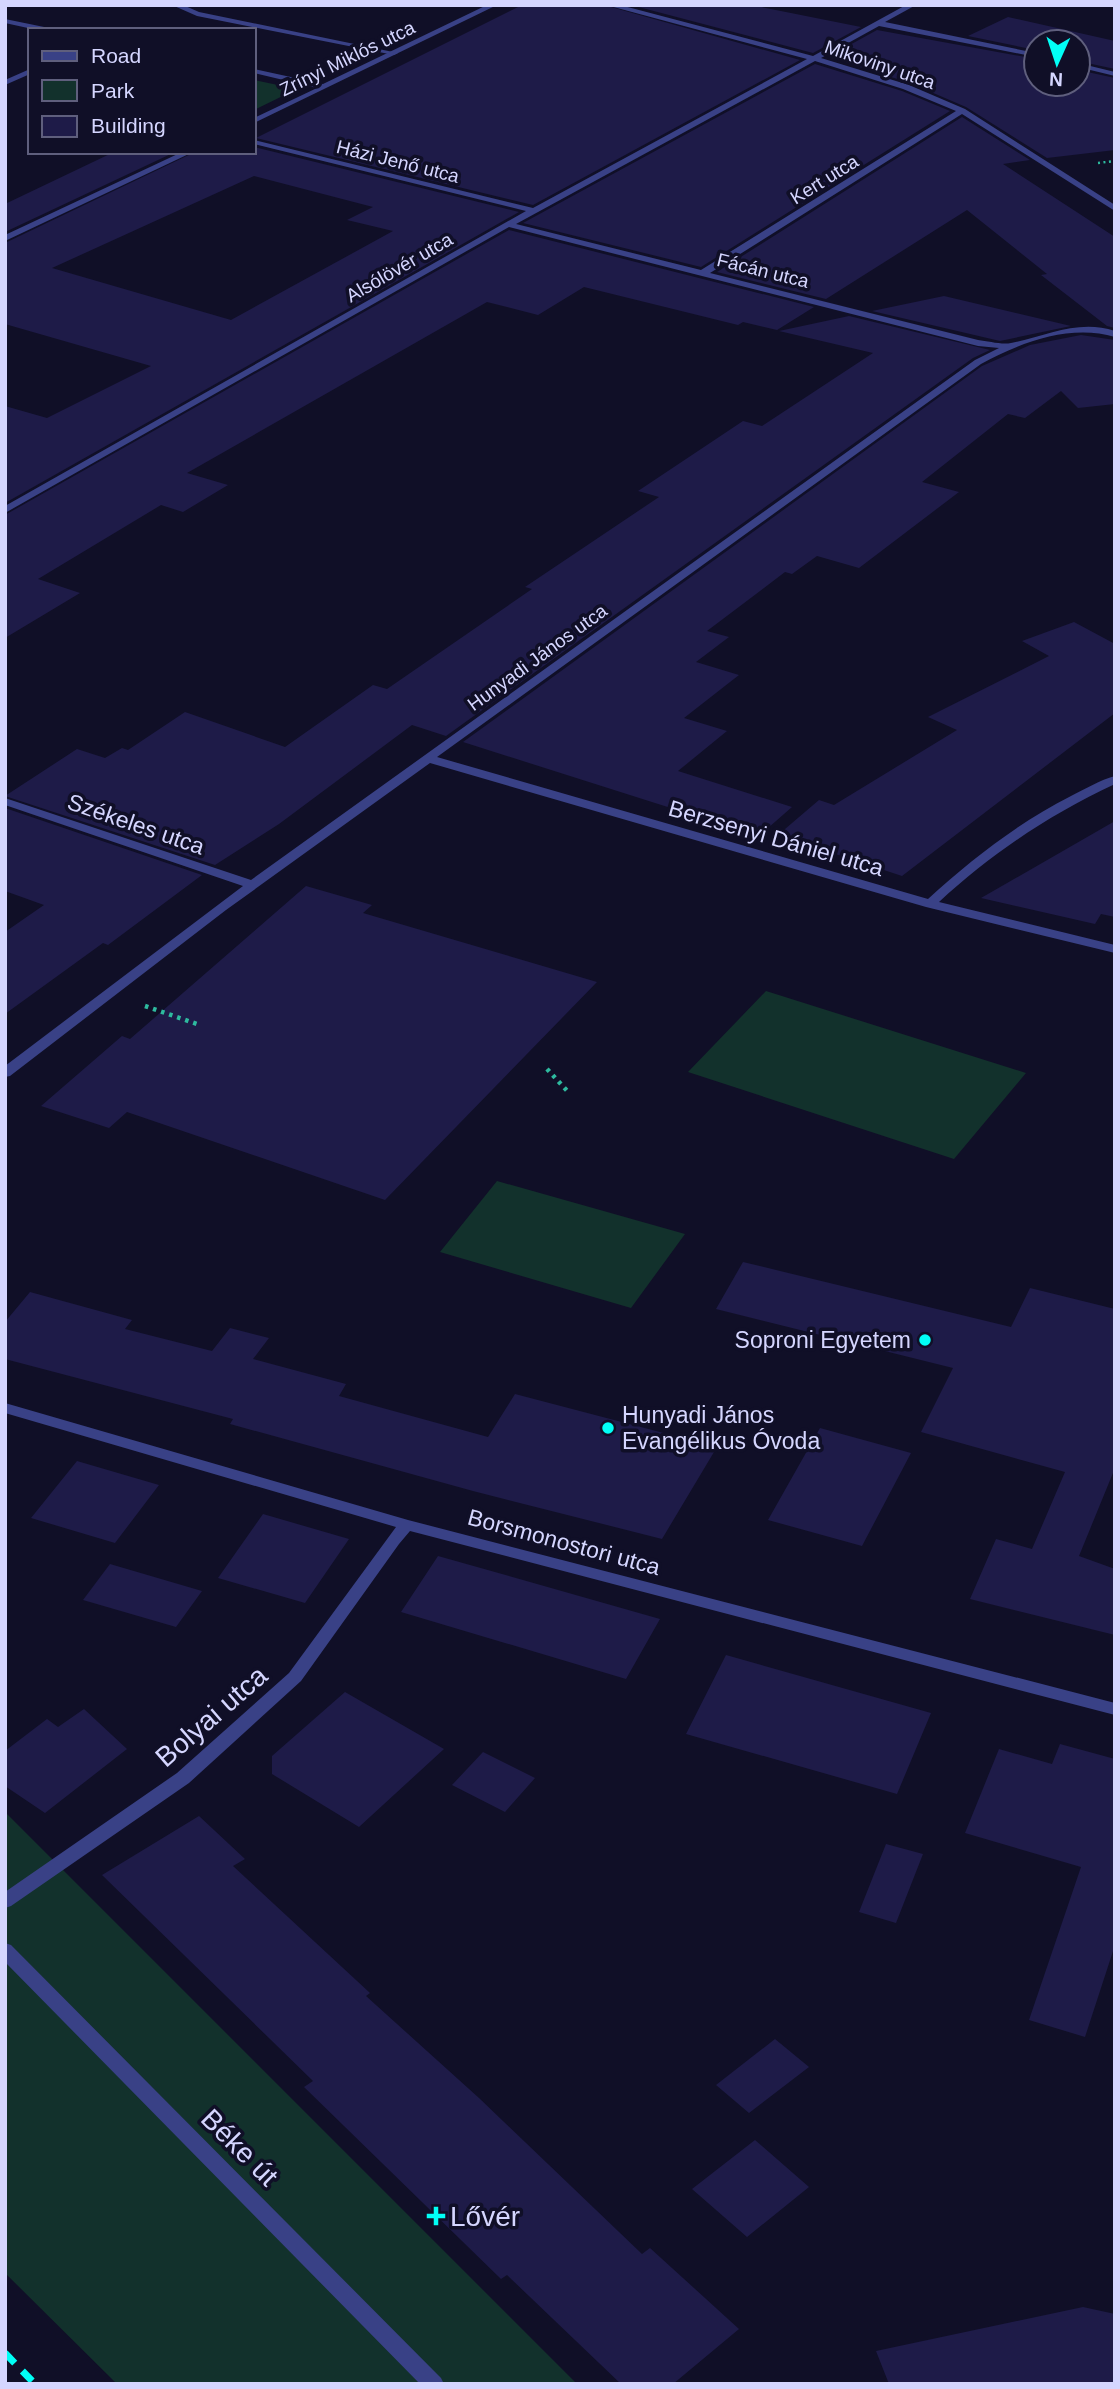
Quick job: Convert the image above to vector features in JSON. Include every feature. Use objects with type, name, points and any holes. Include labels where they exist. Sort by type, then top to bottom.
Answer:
[{"type":"street","points":[[176,5],[197,14],[394,52]]},
{"type":"street","name":"Zrínyi Miklós utca","points":[[256,120],[493,5]]},
{"type":"street","name":"Mikoviny utca","points":[[610,5],[813,58],[906,87],[962,111],[993,129],[1115,209]]},
{"type":"street","name":"Alsólövér utca","points":[[5,510],[535,211],[912,5]]},
{"type":"street","points":[[984,5],[1010,5]]},
{"type":"street","points":[[5,21],[39,28]]},
{"type":"street","points":[[877,23],[1022,52]]},
{"type":"street","points":[[1092,68],[1115,74]]},
{"type":"street","points":[[256,71],[325,87]]},
{"type":"street","points":[[7,82],[28,72]]},
{"type":"street","points":[[7,82],[23,85]]},
{"type":"street","name":"Kert utca","points":[[703,273],[962,111]]},
{"type":"street","name":"Házi Jenő utca","points":[[256,142],[535,211]]},
{"type":"street","points":[[5,238],[185,154]]},
{"type":"street","name":"Fácán utca","points":[[510,225],[978,343],[1007,346]]},
{"type":"street","name":"Hunyadi János utca","points":[[5,1073],[253,886],[966,370],[1007,346],[1073,331],[1105,328],[1115,334]]},
{"type":"street","name":"Berzsenyi Dániel utca","points":[[428,758],[930,904],[1115,949]]},
{"type":"street","points":[[930,904],[997,844],[1058,805],[1115,779]]},
{"type":"street","name":"Székeles utca","points":[[5,801],[253,886]]},
{"type":"street","name":"Borsmonostori utca","points":[[5,1408],[407,1525],[1115,1709]]},
{"type":"street","name":"Bolyai utca","points":[[5,1901],[183,1778],[295,1677],[393,1540],[407,1525]]},
{"type":"street","name":"Béke út","points":[[5,1950],[435,2384]]},
{"type":"path","points":[[132,1001],[197,1024]]},
{"type":"path","points":[[547,1069],[570,1094]]},
{"type":"green space","points":[[256,80],[297,89],[256,109]]},
{"type":"green space","points":[[766,991],[1026,1073],[954,1159],[688,1072]]},
{"type":"green space","points":[[497,1181],[685,1234],[631,1308],[440,1252]]},
{"type":"green space","points":[[5,1812],[577,2384],[117,2384],[5,2273]]},
{"type":"building","points":[[522,5],[604,5],[800,60],[533,205],[256,138]]},
{"type":"building","points":[[631,5],[751,5],[861,27],[813,53]]},
{"type":"building","points":[[1008,17],[1057,28],[1022,28],[1022,47],[968,36]]},
{"type":"building","points":[[877,30],[1022,56],[1022,98],[1092,98],[1092,73],[1115,78],[1115,150],[1047,158],[966,107],[910,83],[828,57]]},
{"type":"building","points":[[1092,36],[1115,41],[1115,69],[1092,64]]},
{"type":"building","points":[[815,64],[902,91],[950,111],[701,267],[523,223]]},
{"type":"building","points":[[962,117],[1030,160],[1003,164],[1115,237],[1115,328],[1107,326],[1041,275],[1047,274],[967,210],[826,299],[717,272]]},
{"type":"building","points":[[256,147],[519,212],[5,503],[5,406],[47,418],[151,366],[5,324],[5,243],[191,154],[256,154]],"holes":[[[254,176],[373,207],[347,220],[393,231],[231,320],[52,268]]]},
{"type":"building","points":[[110,154],[171,154],[5,232],[5,204]]},
{"type":"building","points":[[509,230],[814,307],[777,330],[743,322],[738,325],[584,287],[538,315],[487,302],[187,473],[228,485],[183,512],[161,505],[38,579],[80,593],[5,638],[5,515]]},
{"type":"building","points":[[944,296],[1071,326],[1000,341],[872,311]]},
{"type":"building","points":[[849,316],[990,350],[973,358],[446,736],[412,725],[279,824],[215,865],[5,796],[77,749],[105,758],[122,748],[128,750],[185,712],[285,747],[373,685],[387,689],[532,589],[525,587],[659,497],[638,491],[743,421],[762,426],[873,353],[779,331]]},
{"type":"building","points":[[1081,335],[1115,340],[1115,404],[1078,408],[1061,391],[1025,418],[1008,414],[922,482],[959,492],[859,568],[817,556],[792,574],[785,572],[707,631],[729,637],[696,662],[739,675],[684,718],[727,731],[678,771],[792,807],[759,836],[463,742],[982,366],[1030,345]]},
{"type":"building","points":[[1074,622],[1115,644],[1115,713],[902,876],[778,835],[819,800],[834,805],[957,730],[928,717],[1049,656],[1022,641]]},
{"type":"building","points":[[5,808],[202,875],[108,945],[103,943],[5,1014],[5,932],[44,905],[5,891]]},
{"type":"building","points":[[1115,821],[1115,917],[1101,914],[1095,924],[981,898]]},
{"type":"building","points":[[306,886],[372,905],[363,913],[597,982],[385,1200],[127,1112],[109,1128],[41,1106],[122,1036],[130,1039]]},
{"type":"building","points":[[743,1262],[1011,1327],[1030,1288],[1115,1309],[1115,1468],[1079,1556],[1115,1569],[1115,1635],[970,1599],[996,1539],[1032,1549],[1065,1472],[921,1432],[953,1368],[716,1309]]},
{"type":"building","points":[[30,1292],[132,1320],[125,1329],[212,1351],[230,1328],[269,1338],[253,1359],[346,1384],[339,1396],[488,1437],[515,1394],[717,1447],[662,1539],[473,1491],[230,1424],[233,1419],[5,1359],[5,1322]]},
{"type":"building","points":[[820,1428],[911,1453],[862,1546],[768,1520]]},
{"type":"building","points":[[77,1461],[159,1485],[115,1543],[31,1518]]},
{"type":"building","points":[[263,1514],[349,1539],[305,1603],[218,1578]]},
{"type":"building","points":[[438,1556],[660,1619],[626,1679],[401,1612]]},
{"type":"building","points":[[110,1564],[202,1591],[176,1627],[83,1600]]},
{"type":"building","points":[[726,1655],[931,1713],[897,1794],[686,1734]]},
{"type":"building","points":[[345,1692],[444,1749],[359,1827],[272,1774],[272,1756]]},
{"type":"building","points":[[84,1709],[127,1749],[45,1813],[5,1786],[5,1751],[47,1719],[58,1727]]},
{"type":"building","points":[[1060,1744],[1115,1759],[1115,1945],[1085,2037],[1029,2020],[1081,1867],[965,1833],[999,1749],[1052,1764]]},
{"type":"building","points":[[483,1752],[535,1778],[505,1812],[452,1785]]},
{"type":"building","points":[[199,1816],[245,1859],[233,1866],[370,1993],[366,1996],[479,2098],[642,2254],[650,2248],[739,2329],[673,2384],[621,2384],[507,2275],[501,2279],[304,2087],[313,2081],[102,1875]]},
{"type":"building","points":[[886,1844],[923,1854],[896,1923],[859,1912]]},
{"type":"building","points":[[775,2039],[809,2067],[749,2113],[716,2085]]},
{"type":"building","points":[[755,2140],[809,2187],[747,2237],[692,2189]]},
{"type":"building","points":[[1083,2307],[1115,2314],[1115,2384],[889,2384],[876,2351]]},
{"type":"railway","points":[[5,2353],[35,2384]]},
{"type":"place","name":"Soproni Egyetem","points":[[925,1340]]},
{"type":"place","name":"Hunyadi János Evangélikus Óvoda","points":[[608,1428]]},
{"type":"place","name":"Lővér","points":[[436,2216]]}]
